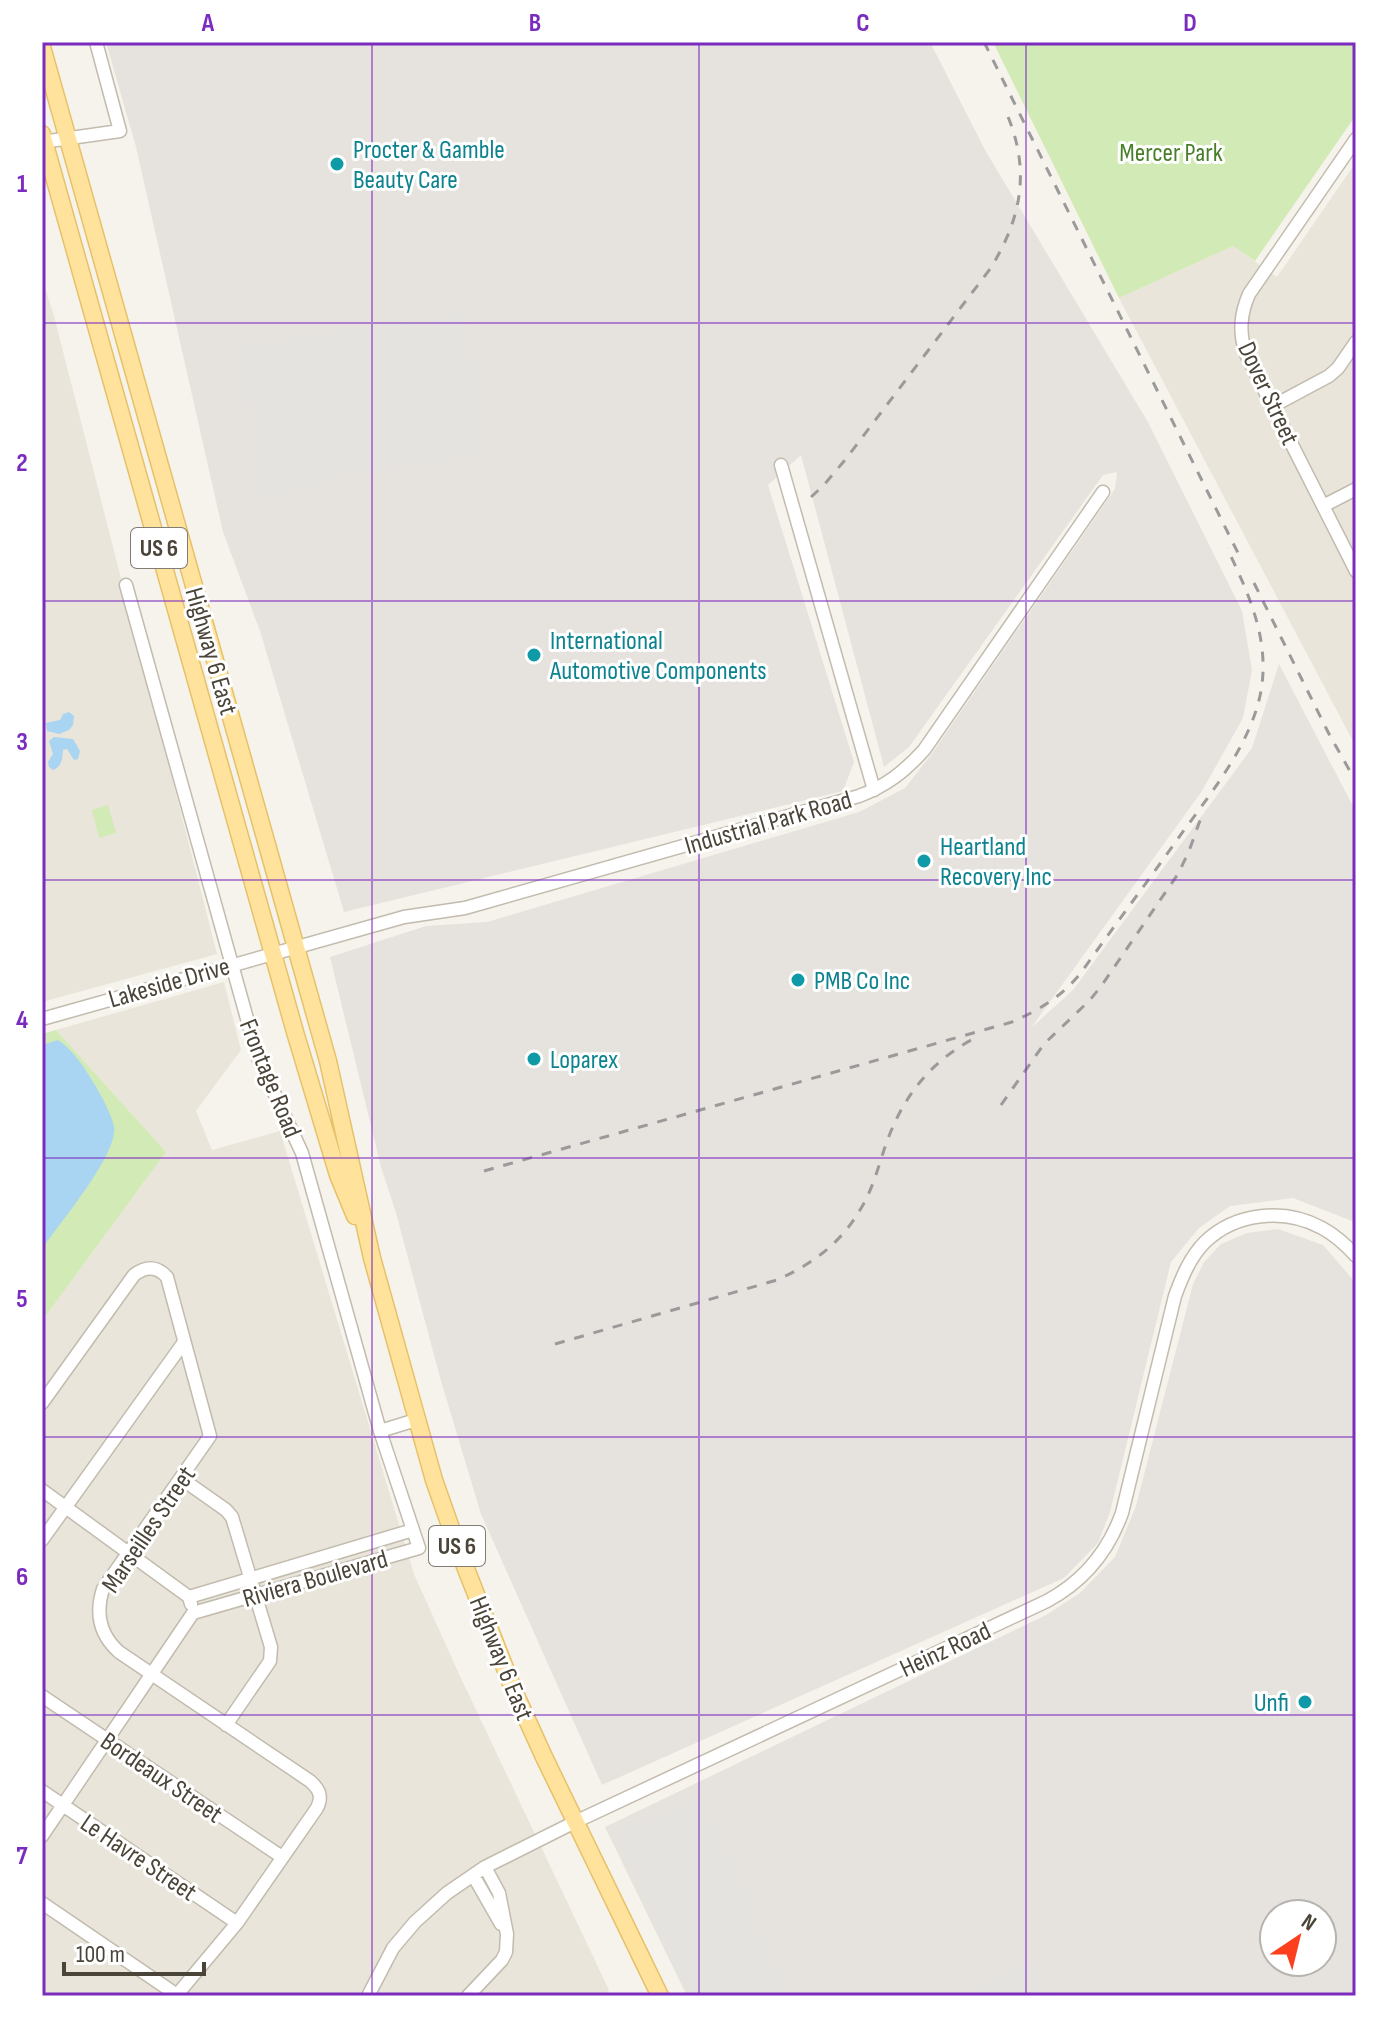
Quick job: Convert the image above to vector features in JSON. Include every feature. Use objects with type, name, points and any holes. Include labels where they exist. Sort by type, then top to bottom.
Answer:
[{"type":"main road","name":"Highway 6 East","points":[[42,47],[328,1061],[372,1258],[434,1480],[509,1679],[660,1996]]},
{"type":"main road","name":"Highway 6 East","points":[[43,139],[338,1175],[372,1258]]},
{"type":"street","points":[[43,139],[120,131],[96,42]]},
{"type":"street","name":"Dover Street","points":[[1356,139],[1249,294],[1240,325],[1246,354],[1356,571]]},
{"type":"street","points":[[1273,406],[1329,376],[1356,342]]},
{"type":"street","points":[[781,465],[874,790]]},
{"type":"street","points":[[1323,506],[1356,489]]},
{"type":"street","name":"Industrial Park Road","points":[[296,947],[404,917],[465,908],[874,790],[898,776],[924,750],[1103,492]]},
{"type":"street","name":"Frontage Road","points":[[126,585],[258,1058],[302,1153],[380,1431]]},
{"type":"street","name":"Lakeside Drive","points":[[42,1019],[296,947]]},
{"type":"street","name":"Heinz Road","points":[[368,1996],[393,1948],[415,1922],[447,1893],[485,1867],[1064,1592],[1088,1572],[1116,1530],[1175,1296],[1180,1280],[1206,1241],[1248,1218],[1287,1216],[1321,1227],[1356,1256]]},
{"type":"street","name":"Marseilles Street","points":[[42,1403],[134,1275],[152,1268],[167,1277],[210,1436],[103,1589],[99,1600],[99,1617],[104,1633],[113,1646],[310,1781],[320,1793],[317,1808],[282,1857]]},
{"type":"street","points":[[42,1540],[184,1342]]},
{"type":"street","points":[[380,1431],[416,1420]]},
{"type":"street","name":"Riviera Boulevard","points":[[193,1613],[419,1548],[380,1431]]},
{"type":"street","points":[[182,1479],[232,1517],[271,1647],[270,1661],[226,1725]]},
{"type":"street","points":[[42,1490],[189,1597],[193,1613],[42,1836]]},
{"type":"street","name":"Riviera Boulevard","points":[[189,1597],[413,1530]]},
{"type":"street","name":"Bordeaux Street","points":[[42,1696],[282,1857]]},
{"type":"street","name":"Le Havre Street","points":[[42,1791],[237,1923]]},
{"type":"street","points":[[42,1903],[177,1995],[237,1923],[282,1857]]},
{"type":"street","points":[[468,1996],[506,1952],[507,1934],[499,1893],[485,1867]]},
{"type":"street","points":[[473,1875],[507,1934]]},
{"type":"shaded area","points":[[106,42],[930,42],[985,150],[1149,424],[1242,611],[1252,670],[1243,718],[1202,791],[1031,1028],[1073,990],[1252,748],[1279,664],[1356,812],[1356,1229],[1352,1221],[1293,1198],[1230,1206],[1199,1228],[1171,1262],[1110,1512],[1098,1543],[1064,1578],[602,1785],[481,1514],[381,1167],[330,957],[426,926],[487,922],[859,812],[905,788],[1115,489],[1117,472],[1103,475],[909,747],[884,767],[801,455],[768,485],[854,762],[843,791],[344,912],[260,631],[223,532],[136,147]]},
{"type":"shaded area","points":[[1356,162],[1356,747],[1119,298],[1233,246],[1277,277]]},
{"type":"shaded area","points":[[42,278],[217,954],[42,1002]]},
{"type":"shaded area","points":[[466,313],[486,455],[345,475],[324,486],[261,500],[239,347]]},
{"type":"shaded area","points":[[224,982],[241,1050],[196,1111],[212,1150],[280,1131],[414,1574],[609,1990],[605,1996],[42,1996],[42,1321],[166,1152],[56,1030]]},
{"type":"shaded area","points":[[1278,1229],[1323,1245],[1356,1283],[1356,1996],[687,1996],[605,1827],[1046,1615],[1080,1593],[1115,1557],[1136,1506],[1193,1284],[1204,1262],[1221,1244],[1247,1233]]},
{"type":"shaded area","points":[[700,1799],[757,1913],[752,1921],[789,1996],[690,1996],[617,1832]]},
{"type":"shaded area","points":[[1034,1962],[1051,1996],[962,1996]]},
{"type":"green space","name":"Mercer Park","points":[[993,42],[1356,42],[1356,115],[1255,261],[1233,246],[1119,298]]},
{"type":"green space","points":[[108,805],[116,833],[99,838],[92,810]]},
{"type":"green space","points":[[56,1030],[166,1152],[42,1321],[42,1034]]},
{"type":"water","points":[[69,712],[74,716],[69,730],[59,734],[47,731],[46,723],[60,720],[63,714]]},
{"type":"water","points":[[54,737],[73,739],[80,751],[78,759],[74,760],[67,749],[63,750],[60,764],[53,770],[48,762],[53,754],[49,741]]},
{"type":"water","points":[[58,1040],[86,1070],[114,1127],[113,1139],[97,1172],[42,1249],[42,1045]]},
{"type":"railway","points":[[984,42],[1239,555]]},
{"type":"railway","points":[[811,497],[845,460],[990,269],[1001,250],[1016,212],[1020,173],[1019,153],[1006,112]]},
{"type":"railway","points":[[484,1171],[1012,1022],[1040,1008],[1065,990],[1080,974],[1219,781],[1245,738],[1254,716],[1263,669],[1260,637],[1247,592],[1227,548]]},
{"type":"railway","points":[[1254,583],[1356,782]]},
{"type":"railway","points":[[1001,1105],[1044,1044],[1102,985],[1178,874],[1202,815]]},
{"type":"railway","points":[[555,1344],[777,1280],[813,1260],[844,1233],[860,1210],[899,1114],[918,1084],[943,1059],[973,1039]]},
{"type":"place","name":"Procter & Gamble Beauty Care","points":[[337,164]]},
{"type":"place","name":"International Automotive Components","points":[[534,655]]},
{"type":"place","name":"Heartland Recovery Inc","points":[[924,861]]},
{"type":"place","name":"PMB Co Inc","points":[[798,980]]},
{"type":"place","name":"Loparex","points":[[534,1059]]},
{"type":"place","name":"Unfi","points":[[1305,1702]]}]
